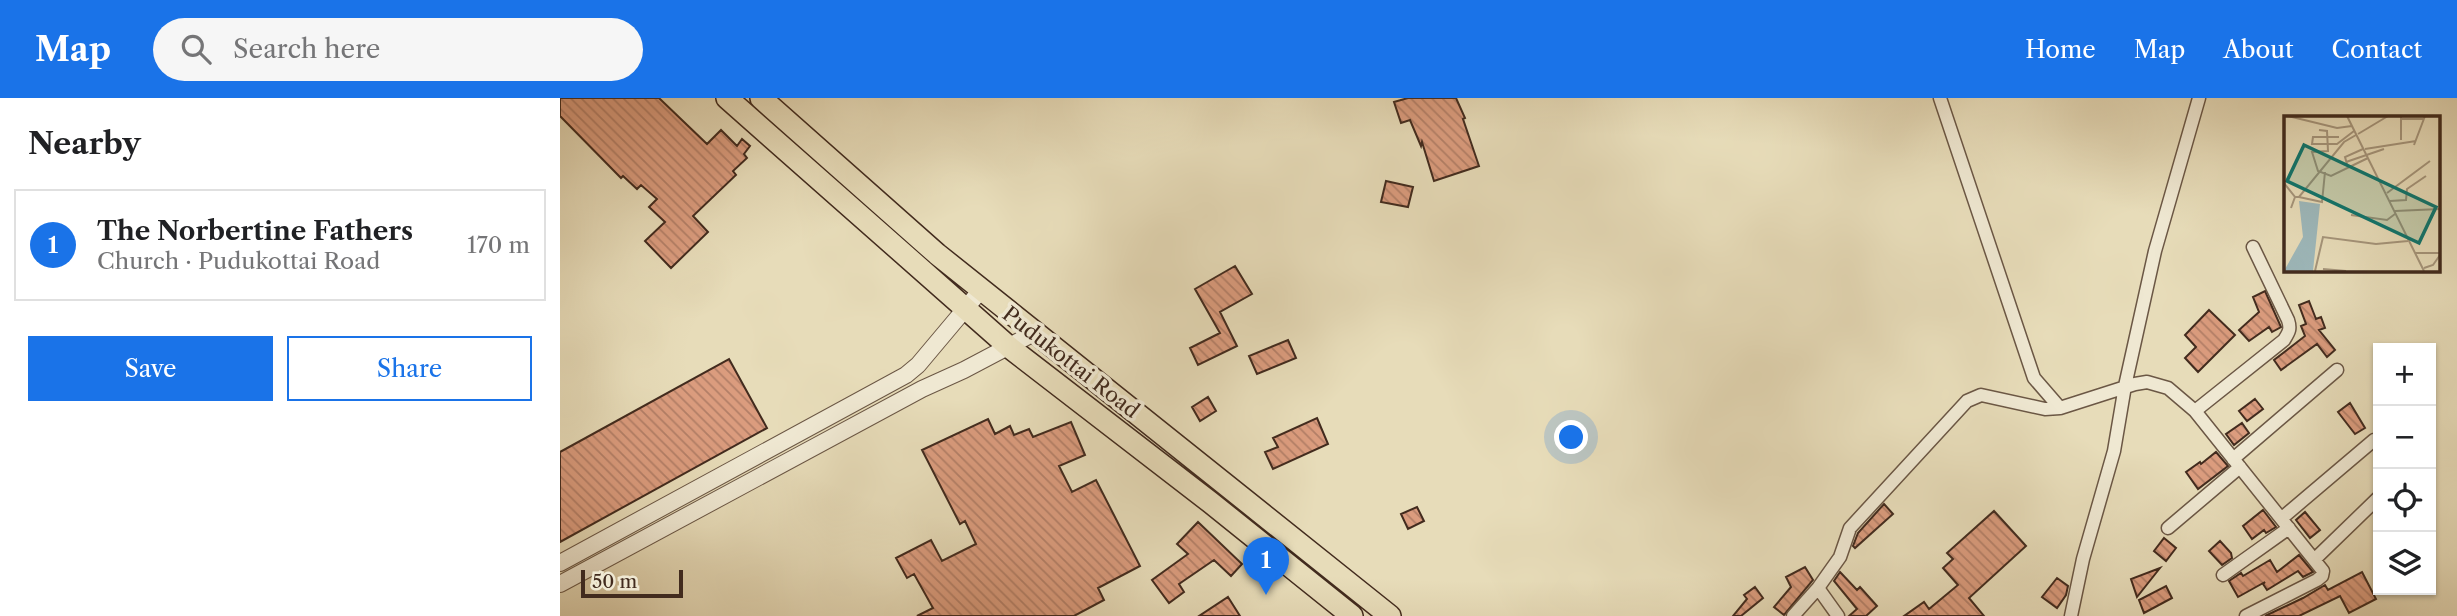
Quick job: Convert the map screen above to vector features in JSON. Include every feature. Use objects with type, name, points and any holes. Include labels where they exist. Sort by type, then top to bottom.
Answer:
[{"type":"highway","name":"Pudukottai Road","points":[[727,98],[1009,347],[1352,616]]},
{"type":"highway","name":"Pudukottai Road","points":[[761,98],[937,254],[1390,616]]},
{"type":"street","points":[[1940,98],[2034,378],[2060,408]]},
{"type":"street","points":[[2071,616],[2083,559],[2114,451],[2125,386],[2155,251],[2199,98]]},
{"type":"street","points":[[2195,411],[2284,340],[2289,333],[2288,320],[2253,247]]},
{"type":"street","points":[[560,563],[906,375],[918,365],[981,290]]},
{"type":"street","points":[[560,584],[922,389],[1034,333]]},
{"type":"street","points":[[2168,528],[2337,370]]},
{"type":"street","points":[[1793,616],[1818,588],[1840,557],[1850,528],[1967,401],[1981,396],[2045,409],[2060,408],[2125,386],[2147,382],[2175,392],[2195,411],[2323,571],[2322,576],[2246,616]]},
{"type":"street","points":[[2223,575],[2285,523],[2373,441]]},
{"type":"street","points":[[2315,559],[2373,503]]},
{"type":"street","points":[[630,526],[637,542]]},
{"type":"street","points":[[1818,588],[1839,616]]},
{"type":"building","points":[[560,98],[659,98],[707,144],[721,130],[737,146],[742,139],[750,146],[744,154],[747,158],[733,171],[736,175],[693,216],[708,232],[671,268],[645,241],[665,222],[649,207],[657,199],[641,185],[637,189],[623,176],[621,178],[560,116]]},
{"type":"building","points":[[1408,98],[1456,98],[1465,118],[1463,119],[1479,166],[1434,181],[1422,142],[1421,146],[1410,120],[1401,123],[1394,102]]},
{"type":"building","points":[[1386,181],[1413,187],[1408,207],[1381,202]]},
{"type":"building","points":[[1235,266],[1252,294],[1220,312],[1237,346],[1198,365],[1190,348],[1220,333],[1195,289]]},
{"type":"building","points":[[2265,291],[2281,327],[2272,332],[2269,327],[2249,341],[2239,330],[2259,312],[2253,297]]},
{"type":"building","points":[[2309,301],[2316,319],[2321,317],[2325,328],[2319,330],[2335,350],[2327,357],[2317,344],[2281,370],[2274,360],[2305,336],[2301,326],[2306,324],[2299,305]]},
{"type":"building","points":[[2209,310],[2235,335],[2198,372],[2185,358],[2196,347],[2185,335]]},
{"type":"building","points":[[1288,340],[1296,358],[1257,374],[1249,356]]},
{"type":"building","points":[[729,359],[767,428],[560,542],[560,452]]},
{"type":"building","points":[[1208,397],[1216,411],[1200,421],[1192,407]]},
{"type":"building","points":[[2255,399],[2263,409],[2247,421],[2239,411]]},
{"type":"building","points":[[2350,403],[2365,428],[2355,434],[2338,412]]},
{"type":"building","points":[[1317,418],[1328,444],[1273,469],[1265,452],[1278,447],[1273,438]]},
{"type":"building","points":[[988,419],[995,434],[1010,426],[1014,435],[1029,429],[1033,437],[1071,422],[1085,455],[1059,466],[1072,492],[1096,480],[1140,566],[1098,588],[1104,600],[1074,616],[917,616],[933,608],[914,574],[907,578],[896,558],[931,540],[942,561],[976,544],[965,521],[960,524],[922,450]]},
{"type":"building","points":[[2242,423],[2249,433],[2234,445],[2226,434]]},
{"type":"building","points":[[2216,452],[2228,466],[2198,489],[2186,472]]},
{"type":"building","points":[[1884,504],[1893,514],[1855,548],[1853,546],[1858,533]]},
{"type":"building","points":[[1417,507],[1424,521],[1408,529],[1401,514]]},
{"type":"building","points":[[2263,510],[2276,527],[2266,533],[2264,530],[2252,539],[2243,526]]},
{"type":"building","points":[[1994,511],[2026,546],[1969,598],[1984,616],[1904,616],[1924,602],[1929,609],[1958,585],[1943,568],[1953,559],[1947,553]]},
{"type":"building","points":[[2305,512],[2320,530],[2310,538],[2296,520]]},
{"type":"building","points":[[1198,522],[1242,564],[1231,576],[1214,560],[1179,584],[1184,592],[1169,603],[1152,580],[1188,554],[1177,544]]},
{"type":"building","points":[[2164,538],[2176,548],[2166,561],[2154,551]]},
{"type":"building","points":[[2220,541],[2232,558],[2222,565],[2209,551]]},
{"type":"building","points":[[2299,555],[2313,572],[2303,577],[2298,571],[2267,590],[2263,584],[2265,582],[2238,597],[2229,581],[2270,560],[2277,572]]},
{"type":"building","points":[[1805,567],[1813,580],[1784,615],[1774,607],[1791,587],[1786,577]]},
{"type":"building","points":[[2160,568],[2137,597],[2131,579]]},
{"type":"building","points":[[1840,572],[1857,590],[1860,587],[1877,606],[1866,616],[1849,616],[1857,609],[1834,581]]},
{"type":"building","points":[[2362,572],[2376,599],[2349,613],[2340,596],[2299,616],[2265,616],[2325,585],[2328,590]]},
{"type":"building","points":[[2057,578],[2068,586],[2066,595],[2057,608],[2042,597]]},
{"type":"building","points":[[2166,586],[2172,598],[2144,613],[2139,600]]},
{"type":"building","points":[[1755,587],[1763,598],[1741,616],[1733,616],[1747,599],[1744,595]]},
{"type":"building","points":[[1228,597],[1240,616],[1199,616]]},
{"type":"place","name":"The Norbertine Fathers","points":[[1266,595]]}]
